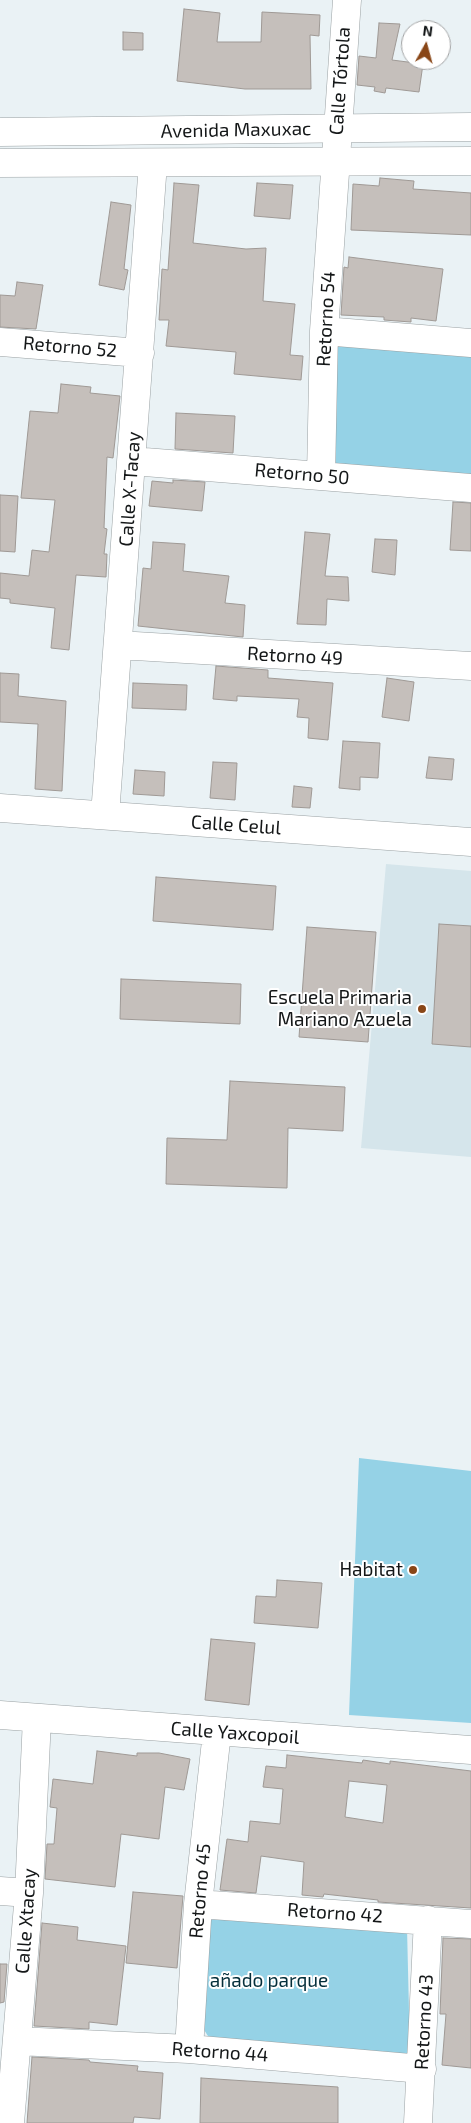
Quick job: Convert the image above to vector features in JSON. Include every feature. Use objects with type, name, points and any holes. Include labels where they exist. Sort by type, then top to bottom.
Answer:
[{"type":"street","name":"Calle Tórtola","points":[[334,162],[346,0]]},
{"type":"street","name":"Avenida Maxuxac","points":[[0,132],[471,127]]},
{"type":"street","name":"Calle X-Tacay","points":[[105,815],[153,162]]},
{"type":"street","name":"Retorno 54","points":[[321,476],[324,331],[334,162]]},
{"type":"street","name":"Avenida Maxuxac","points":[[0,163],[471,162]]},
{"type":"street","points":[[324,331],[471,343]]},
{"type":"street","name":"Retorno 52","points":[[0,342],[140,353]]},
{"type":"street","name":"Retorno 50","points":[[132,461],[471,488]]},
{"type":"street","name":"Retorno 49","points":[[118,645],[471,666]]},
{"type":"street","name":"Calle Celul","points":[[0,808],[471,842]]},
{"type":"street","name":"Calle Yaxcopoil","points":[[0,1715],[471,1750]]},
{"type":"street","name":"Calle Xtacay","points":[[10,2123],[29,1893],[37,1718]]},
{"type":"street","name":"Retorno 45","points":[[189,2049],[198,1904],[217,1732]]},
{"type":"street","points":[[0,1891],[29,1893]]},
{"type":"street","name":"Retorno 42","points":[[198,1904],[471,1924]]},
{"type":"street","name":"Retorno 43","points":[[418,2123],[428,1920]]},
{"type":"street","name":"Retorno 44","points":[[17,2041],[189,2049],[422,2069]]},
{"type":"shaded area","name":"Escuela Primaria Mariano Azuela","points":[[386,864],[471,871],[471,1157],[361,1148]]},
{"type":"green space","points":[[334,341],[471,352],[471,477],[333,469]]},
{"type":"green space","name":"Habitat","points":[[359,1458],[471,1471],[471,1723],[349,1715]]},
{"type":"green space","name":"añado parque","points":[[212,1912],[407,1928],[410,2053],[404,2055],[211,2041],[198,2020],[201,1934]]},
{"type":"building","points":[[184,9],[220,13],[217,42],[261,42],[262,12],[320,15],[319,36],[310,35],[311,89],[245,89],[177,81]]},
{"type":"building","points":[[379,23],[400,24],[392,60],[401,61],[401,70],[422,70],[419,92],[386,88],[385,93],[374,91],[375,87],[357,85],[359,56],[376,58]]},
{"type":"building","points":[[123,32],[143,33],[143,50],[123,50]]},
{"type":"building","points":[[380,178],[414,181],[413,189],[471,193],[471,235],[351,230],[353,184],[379,186]]},
{"type":"building","points":[[174,183],[199,185],[193,243],[246,249],[266,248],[263,301],[295,304],[290,355],[303,356],[301,380],[234,374],[236,352],[166,346],[169,320],[159,320],[162,269],[168,270]]},
{"type":"building","points":[[257,183],[293,185],[290,219],[254,216]]},
{"type":"building","points":[[111,202],[131,205],[124,269],[128,270],[124,290],[99,285]]},
{"type":"building","points":[[349,257],[443,269],[436,321],[411,318],[411,322],[384,320],[384,317],[341,315],[344,267],[348,268]]},
{"type":"building","points":[[17,282],[43,285],[36,329],[0,327],[0,295],[15,296]]},
{"type":"building","points":[[61,384],[91,387],[90,393],[120,396],[113,458],[107,457],[104,528],[107,529],[104,554],[107,554],[106,577],[76,575],[69,650],[51,648],[55,608],[10,603],[10,599],[0,598],[0,573],[29,576],[32,550],[49,552],[55,500],[21,498],[30,411],[58,413]]},
{"type":"building","points":[[176,413],[235,416],[233,453],[175,449]]},
{"type":"building","points":[[173,480],[205,482],[202,511],[149,506],[152,481],[173,483]]},
{"type":"building","points":[[0,495],[18,496],[15,552],[0,551]]},
{"type":"building","points":[[453,502],[471,503],[471,551],[450,550]]},
{"type":"building","points":[[305,532],[330,534],[325,576],[348,577],[349,601],[327,599],[326,625],[297,624]]},
{"type":"building","points":[[375,539],[397,540],[395,575],[372,572]]},
{"type":"building","points":[[153,542],[185,544],[183,571],[229,576],[225,603],[245,605],[243,637],[138,626],[143,568],[151,569]]},
{"type":"building","points":[[216,666],[268,670],[268,678],[333,683],[328,740],[308,738],[309,718],[297,717],[299,699],[237,696],[237,701],[213,699]]},
{"type":"building","points":[[0,673],[19,674],[18,696],[66,701],[62,791],[35,789],[38,724],[0,722]]},
{"type":"building","points":[[387,678],[414,682],[409,721],[382,717]]},
{"type":"building","points":[[133,683],[187,685],[186,710],[132,708]]},
{"type":"building","points":[[343,741],[380,743],[378,778],[360,777],[360,790],[339,788]]},
{"type":"building","points":[[429,757],[454,759],[452,780],[426,778]]},
{"type":"building","points":[[213,762],[237,763],[235,800],[210,798]]},
{"type":"building","points":[[135,770],[165,772],[164,796],[133,794]]},
{"type":"building","points":[[294,786],[312,788],[310,808],[292,807]]},
{"type":"building","points":[[156,877],[276,886],[273,930],[153,921]]},
{"type":"building","points":[[439,924],[471,926],[471,1047],[432,1044]]},
{"type":"building","points":[[307,927],[376,932],[368,1042],[299,1037]]},
{"type":"building","points":[[121,979],[241,984],[240,1024],[120,1019]]},
{"type":"building","points":[[230,1081],[345,1087],[343,1131],[288,1128],[287,1188],[166,1184],[167,1138],[227,1140]]},
{"type":"building","points":[[277,1580],[322,1583],[318,1628],[254,1623],[256,1596],[276,1597]]},
{"type":"building","points":[[211,1639],[255,1643],[249,1705],[205,1700]]},
{"type":"building","points":[[97,1751],[137,1756],[137,1753],[159,1753],[190,1759],[184,1790],[165,1787],[159,1839],[121,1834],[115,1887],[45,1879],[47,1844],[54,1844],[57,1808],[50,1807],[53,1779],[93,1784]]},
{"type":"building","points":[[287,1755],[362,1763],[363,1760],[390,1764],[390,1761],[471,1771],[471,1908],[378,1902],[378,1900],[324,1894],[323,1897],[302,1895],[304,1862],[261,1856],[256,1893],[220,1890],[227,1839],[248,1842],[250,1821],[280,1824],[283,1789],[263,1787],[266,1766],[286,1768]],"holes":[[[349,1781],[387,1785],[383,1823],[345,1817]]]},
{"type":"building","points":[[133,1892],[183,1896],[177,1968],[126,1963]]},
{"type":"building","points":[[42,1923],[78,1927],[77,1940],[126,1946],[117,2025],[89,2022],[89,2029],[34,2026]]},
{"type":"building","points":[[443,1938],[471,1939],[471,2068],[442,2065],[446,2014],[440,2014]]},
{"type":"building","points":[[0,1964],[7,1964],[4,2002],[0,2003]]},
{"type":"building","points":[[32,2057],[89,2060],[90,2062],[138,2066],[137,2071],[163,2073],[160,2119],[134,2117],[133,2123],[27,2123]]},
{"type":"building","points":[[201,2078],[338,2087],[338,2123],[200,2123]]},
{"type":"place","name":"Escuela Primaria Mariano Azuela","points":[[422,1009]]},
{"type":"place","name":"Habitat","points":[[413,1570]]}]
